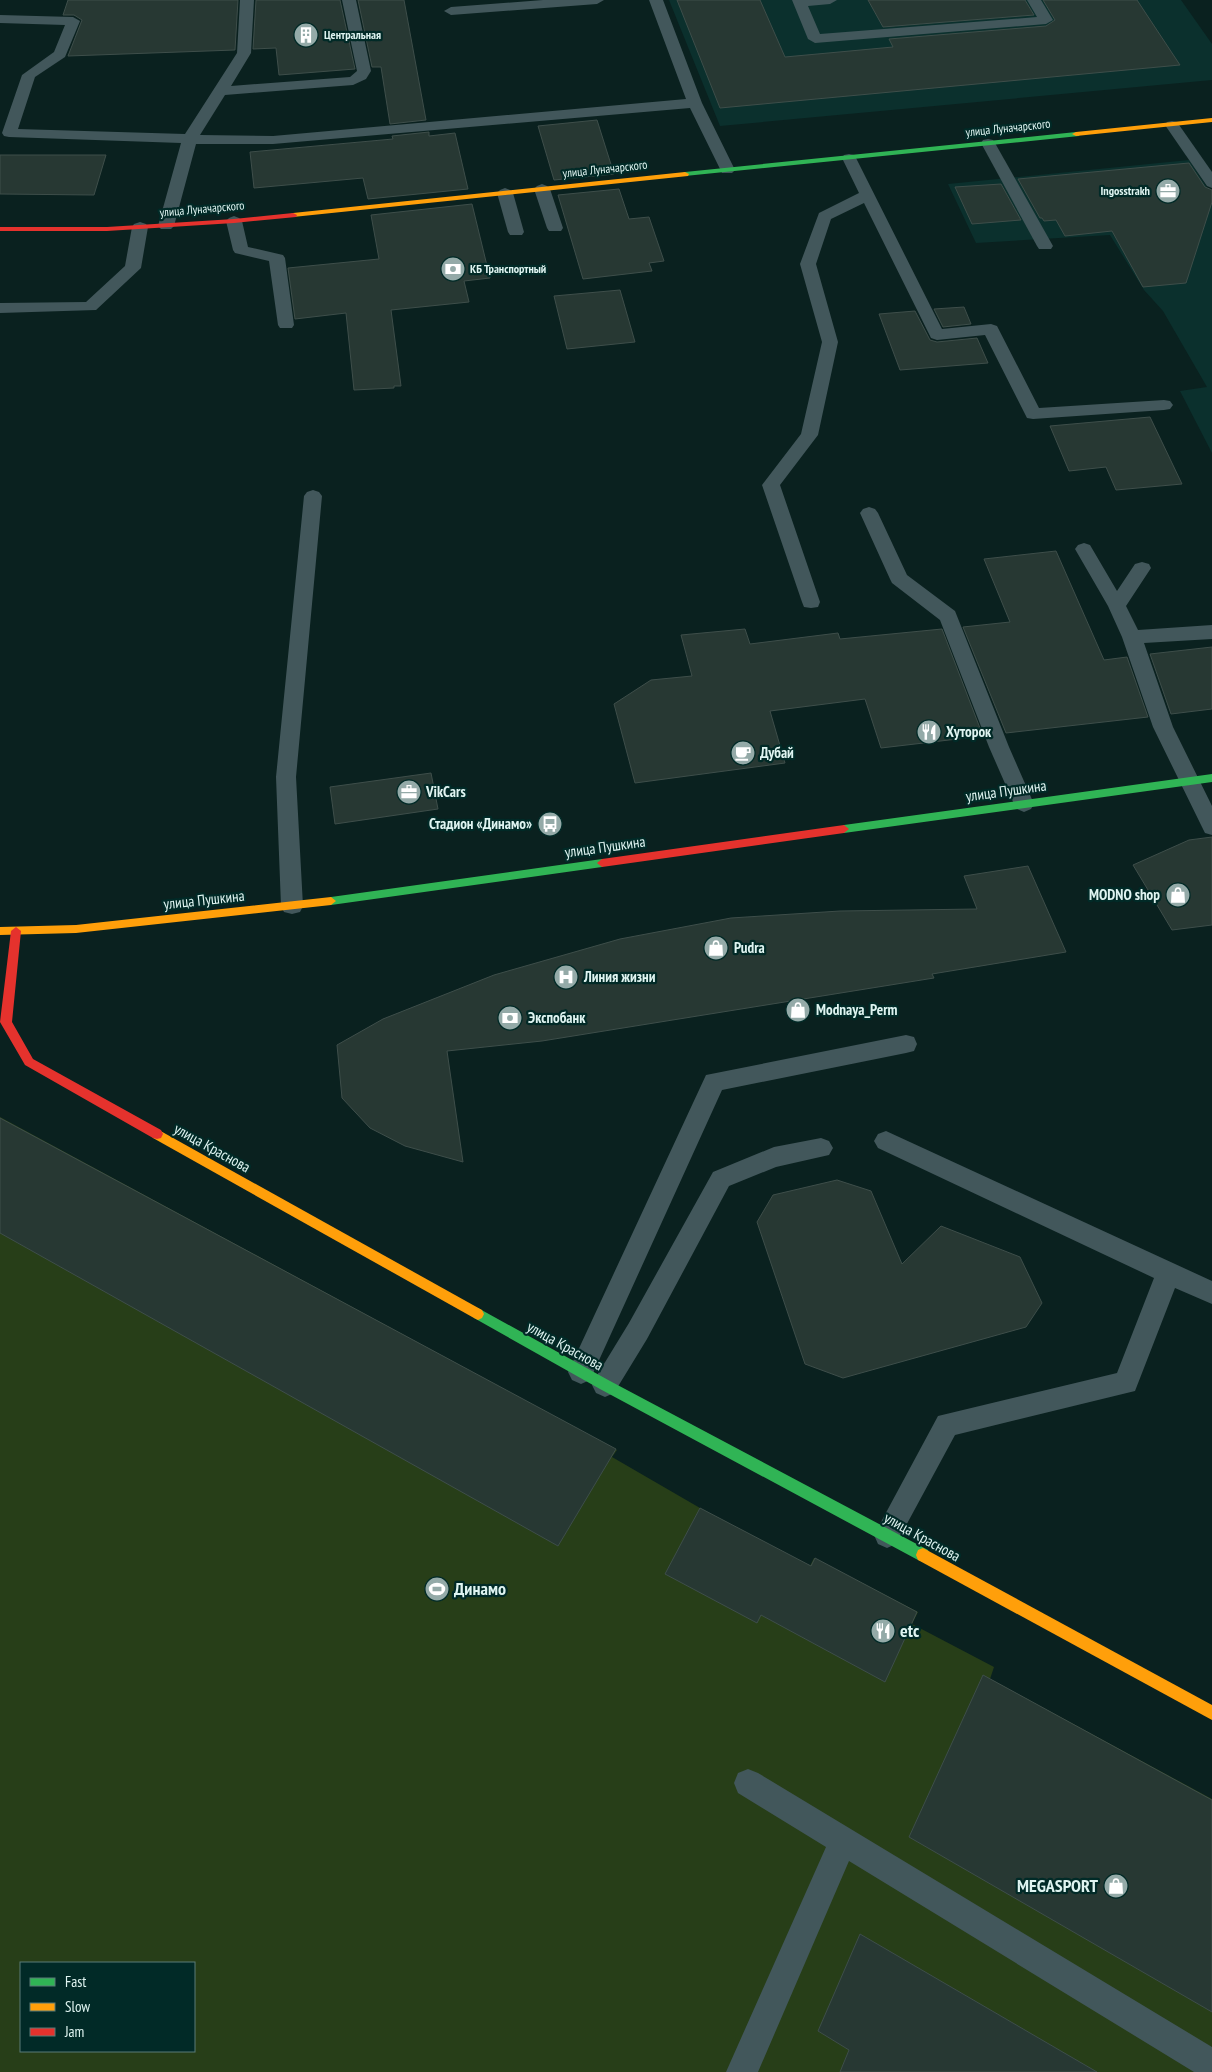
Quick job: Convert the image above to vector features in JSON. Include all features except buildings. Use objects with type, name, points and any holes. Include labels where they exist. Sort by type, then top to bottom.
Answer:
[{"type":"main road","name":"улица Луначарского","points":[[0,229],[140,227],[234,221],[1212,120]]},
{"type":"main road","name":"улица Пушкина","points":[[0,931],[76,929],[292,906],[1212,778]]},
{"type":"main road","name":"улица Краснова","points":[[16,932],[6,1022],[28,1062],[605,1386],[887,1534],[1212,1714]]},
{"type":"lane","points":[[166,226],[190,139],[244,53],[247,0]]},
{"type":"lane","points":[[220,91],[353,82],[361,76],[364,70],[349,0]]},
{"type":"lane","points":[[450,11],[597,0]]},
{"type":"lane","points":[[656,0],[695,103],[727,170]]},
{"type":"lane","points":[[830,0],[799,1],[815,39],[1046,20],[1034,0]]},
{"type":"lane","points":[[0,19],[73,21],[60,54],[29,75],[9,133],[273,140],[695,103]]},
{"type":"lane","points":[[1172,125],[1212,183]]},
{"type":"lane","points":[[988,144],[1046,246]]},
{"type":"lane","points":[[849,158],[937,335],[991,328],[1033,414],[1164,405]]},
{"type":"lane","points":[[542,189],[555,228]]},
{"type":"lane","points":[[505,193],[516,232]]},
{"type":"lane","points":[[811,602],[771,485],[810,435],[830,342],[808,264],[824,216],[867,195]]},
{"type":"lane","points":[[234,221],[240,250],[278,258],[286,325]]},
{"type":"lane","points":[[0,308],[90,307],[133,268],[140,227]]},
{"type":"lane","points":[[292,906],[286,776],[313,496]]},
{"type":"lane","points":[[869,513],[900,579],[948,616],[999,747],[1024,804]]},
{"type":"lane","points":[[1084,549],[1117,606],[1132,637],[1163,727],[1212,826]]},
{"type":"lane","points":[[1117,606],[1142,568]]},
{"type":"lane","points":[[1132,637],[1212,632]]},
{"type":"lane","points":[[581,1372],[714,1082],[906,1044]]},
{"type":"lane","points":[[886,1142],[1212,1294]]},
{"type":"lane","points":[[605,1386],[638,1331],[721,1179],[774,1157],[821,1148]]},
{"type":"lane","points":[[887,1534],[947,1425],[1126,1384],[1168,1274]]},
{"type":"lane","points":[[748,1784],[1212,2064]]},
{"type":"lane","points":[[742,2072],[844,1842]]},
{"type":"shaded area","points":[[669,0],[1181,0],[1212,44],[1212,80],[720,126]]},
{"type":"shaded area","points":[[1189,160],[1212,195],[1212,453],[1180,391],[1207,387],[1163,311],[1144,290],[1110,235],[976,243],[948,184]]},
{"type":"green space","name":"Динамо","points":[[0,1117],[617,1450],[612,1457],[700,1508],[810,1566],[814,1558],[918,1612],[912,1624],[994,1667],[990,1679],[1212,1799],[1212,2072],[0,2072]]},
{"type":"traffic: fast","points":[[685,174],[1076,134]]},
{"type":"traffic: fast","points":[[844,829],[1212,778]]},
{"type":"traffic: fast","points":[[331,901],[602,863]]},
{"type":"traffic: fast","points":[[478,1314],[605,1385],[923,1555]]},
{"type":"traffic: slow","points":[[1076,134],[1212,120]]},
{"type":"traffic: slow","points":[[293,215],[685,174]]},
{"type":"traffic: slow","points":[[0,931],[76,929],[331,901]]},
{"type":"traffic: slow","points":[[157,1134],[478,1314]]},
{"type":"traffic: slow","points":[[923,1555],[1212,1713]]},
{"type":"traffic: jam","points":[[0,229],[107,229],[234,221],[293,215]]},
{"type":"traffic: jam","points":[[602,863],[844,829]]},
{"type":"traffic: jam","points":[[16,931],[6,1022],[29,1062],[157,1134]]},
{"type":"place","name":"Центральная","points":[[306,35]]},
{"type":"place","name":"Ingosstrakh","points":[[1168,191]]},
{"type":"place","name":"КБ Транспортный","points":[[453,269]]},
{"type":"place","name":"Хуторок","points":[[929,732]]},
{"type":"place","name":"Дубай","points":[[743,753]]},
{"type":"place","name":"VikCars","points":[[409,792]]},
{"type":"place","name":"Стадион «Динамо»","points":[[550,824]]},
{"type":"place","name":"MODNO shop","points":[[1178,895]]},
{"type":"place","name":"Pudra","points":[[716,948]]},
{"type":"place","name":"Линия жизни","points":[[566,977]]},
{"type":"place","name":"Modnaya_Perm","points":[[798,1010]]},
{"type":"place","name":"Экспобанк","points":[[510,1018]]},
{"type":"place","name":"Динамо","points":[[437,1589]]},
{"type":"place","name":"etc","points":[[883,1631]]},
{"type":"place","name":"MEGASPORT","points":[[1116,1886]]}]
